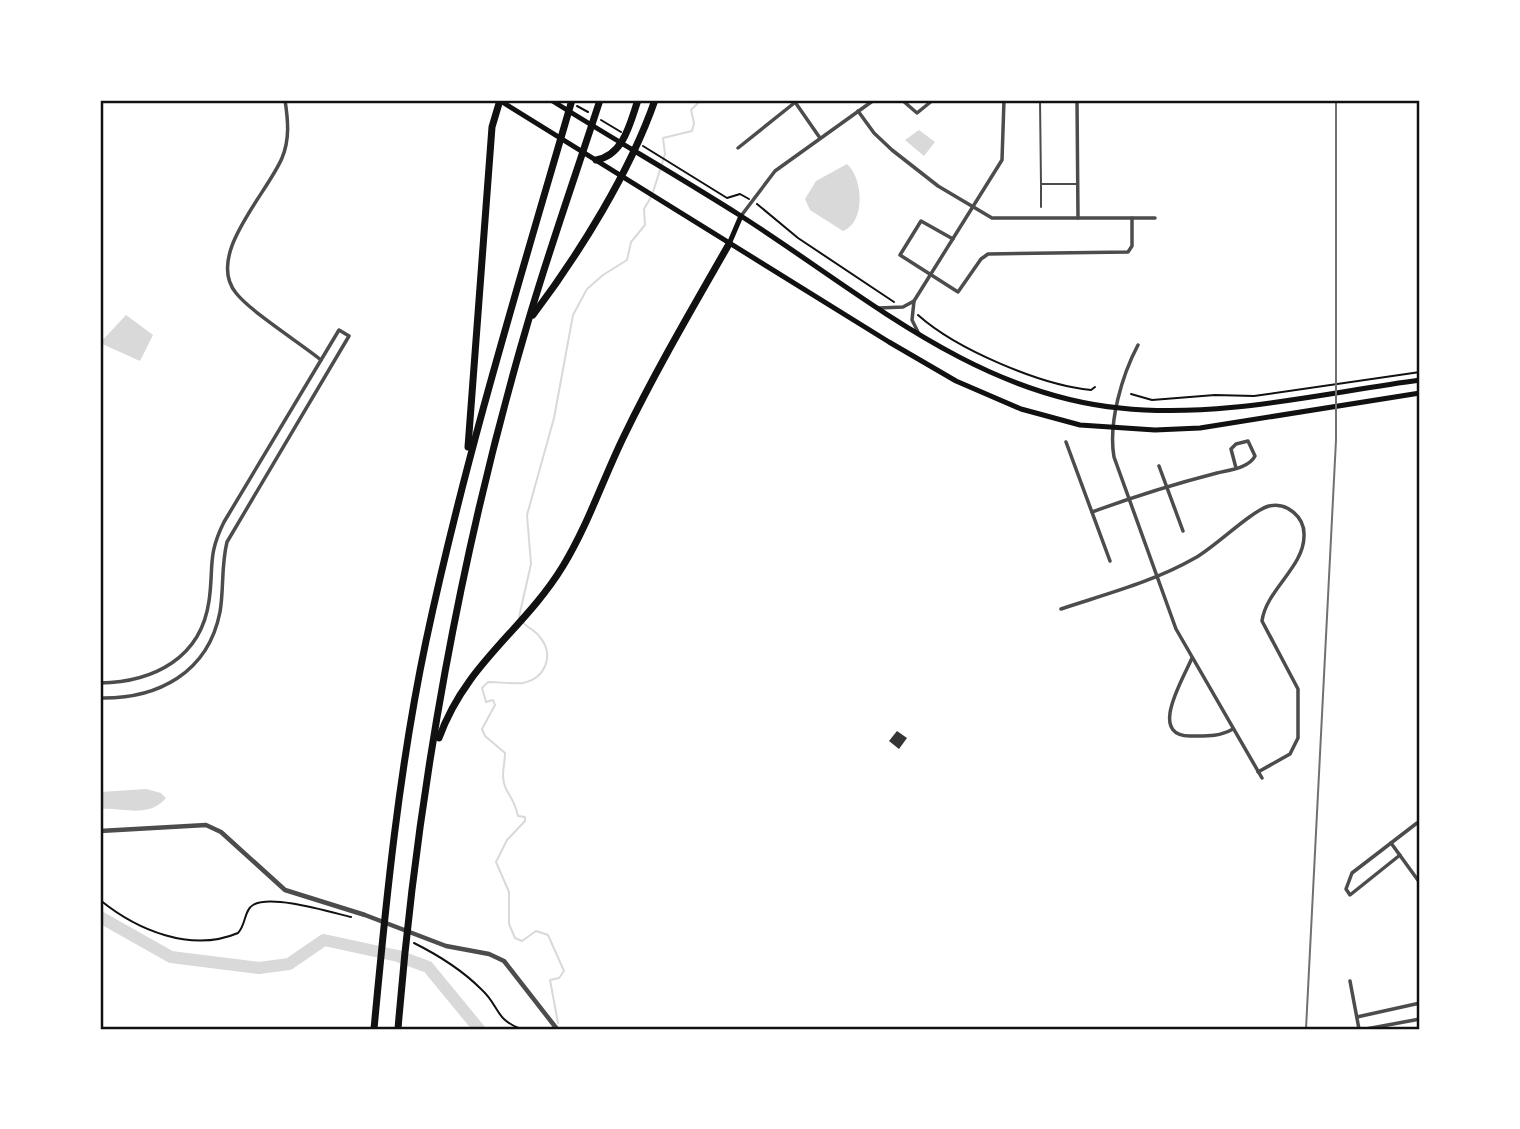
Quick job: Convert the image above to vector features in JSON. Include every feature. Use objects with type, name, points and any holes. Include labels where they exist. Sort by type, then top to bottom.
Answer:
[{"type":"highway","points":[[466,470],[492,127],[499,100]]},
{"type":"highway","points":[[374,1029],[397,809],[425,643],[466,470],[572,100]]},
{"type":"highway","points":[[398,1029],[423,807],[450,648],[480,508],[528,321],[600,100]]},
{"type":"highway","points":[[596,160],[606,158],[621,144],[638,100]]},
{"type":"highway","points":[[528,321],[613,192],[644,131],[655,100]]},
{"type":"highway","points":[[433,755],[451,706],[474,672],[535,606],[574,548],[601,481],[641,400],[729,244]]},
{"type":"main road","points":[[499,100],[729,244],[956,381],[1058,420],[1114,430],[1200,428],[1420,393]]},
{"type":"main road","points":[[551,100],[713,198],[919,334],[975,366],[1025,387],[1062,398],[1118,408],[1198,408],[1351,386],[1420,380]]},
{"type":"main road","points":[[729,244],[741,216]]},
{"type":"street","points":[[285,100],[288,130],[282,159],[229,250],[227,270],[236,294],[321,360]]},
{"type":"street","points":[[741,216],[775,171],[874,100]]},
{"type":"street","points":[[902,100],[917,113],[933,100]]},
{"type":"street","points":[[919,334],[912,313],[914,301],[1004,153],[1004,100]]},
{"type":"street","points":[[1077,100],[1078,218]]},
{"type":"street","points":[[738,148],[796,101],[820,138]]},
{"type":"street","points":[[858,111],[886,144],[930,180],[996,218],[1155,218]]},
{"type":"street","points":[[741,135],[746,142]]},
{"type":"street","points":[[953,239],[923,221],[917,223],[900,255],[958,292],[988,254],[1126,253],[1132,246],[1132,218]]},
{"type":"street","points":[[879,308],[903,307],[914,301]]},
{"type":"street","points":[[100,683],[147,677],[169,667],[197,639],[209,604],[212,545],[340,330],[349,335],[227,542],[222,564],[220,613],[204,654],[184,673],[161,688],[138,696],[100,698]]},
{"type":"street","points":[[1138,345],[1130,360],[1118,408],[1114,430],[1114,457],[1176,629],[1262,778]]},
{"type":"street","points":[[1066,442],[1110,561]]},
{"type":"street","points":[[1092,513],[1166,486],[1236,468],[1254,458],[1253,447],[1248,442],[1232,447],[1236,468]]},
{"type":"street","points":[[1159,466],[1183,531]]},
{"type":"street","points":[[1061,609],[1157,576],[1208,551],[1265,508],[1282,506],[1293,512],[1301,521],[1303,547],[1267,607],[1262,621],[1298,689],[1298,738],[1290,754],[1258,772]]},
{"type":"street","points":[[1192,658],[1169,715],[1170,727],[1174,733],[1183,736],[1218,736],[1233,729]]},
{"type":"street","points":[[1400,855],[1350,895],[1346,889],[1352,873],[1417,823]]},
{"type":"street","points":[[100,831],[206,825],[220,832],[285,890],[365,915],[446,946],[489,954],[504,961],[557,1029]]},
{"type":"street","points":[[1391,843],[1420,883]]},
{"type":"street","points":[[1350,981],[1359,1029]]},
{"type":"street","points":[[1357,1017],[1420,1003]]},
{"type":"street","points":[[1366,1029],[1420,1019]]},
{"type":"lane","points":[[1040,100],[1041,207]]},
{"type":"lane","points":[[1041,184],[1078,184]]},
{"type":"path","points":[[626,135],[727,198],[740,194],[751,200],[798,238],[903,307]]},
{"type":"path","points":[[912,313],[973,350],[1017,369],[1072,387],[1091,390],[1095,387]]},
{"type":"path","points":[[1131,394],[1134,392],[1143,399],[1165,400],[1215,395],[1254,396],[1324,391],[1420,372]]},
{"type":"path","points":[[100,900],[117,915],[142,927],[183,939],[210,941],[238,933],[249,908],[269,901],[353,918]]},
{"type":"path","points":[[412,942],[479,986],[491,999],[499,1018],[521,1029]]},
{"type":"shaded area","points":[[919,130],[935,142],[924,156],[905,140]]},
{"type":"shaded area","points":[[847,164],[856,179],[860,199],[856,219],[843,231],[810,210],[805,199],[816,181]]},
{"type":"shaded area","points":[[126,315],[153,335],[140,361],[100,343]]},
{"type":"shaded area","points":[[146,789],[161,793],[166,798],[143,810],[100,809],[100,792]]},
{"type":"building","points":[[897,731],[907,738],[899,749],[889,741]]},
{"type":"waterway","points":[[653,192],[665,154],[663,138],[692,131],[694,123],[691,110],[701,100]]},
{"type":"waterway","points":[[519,617],[531,564],[527,515],[554,418],[573,315],[587,289],[627,260],[631,242],[645,225],[644,209],[651,197]]},
{"type":"waterway","points":[[522,621],[544,643],[546,664],[531,680],[523,683],[488,682],[482,688],[486,702],[493,700],[495,705],[482,729],[485,736],[505,753],[504,784],[518,816],[525,817],[525,821],[507,840],[496,862],[509,892],[509,924],[515,938],[522,941],[536,931],[548,935],[564,971],[559,978],[550,980],[558,1023]]},
{"type":"waterway","points":[[100,917],[171,957],[259,968],[289,964],[324,940],[398,956],[428,967],[479,1029]]},
{"type":"railway","points":[[1306,1029],[1336,440],[1336,100]]}]
